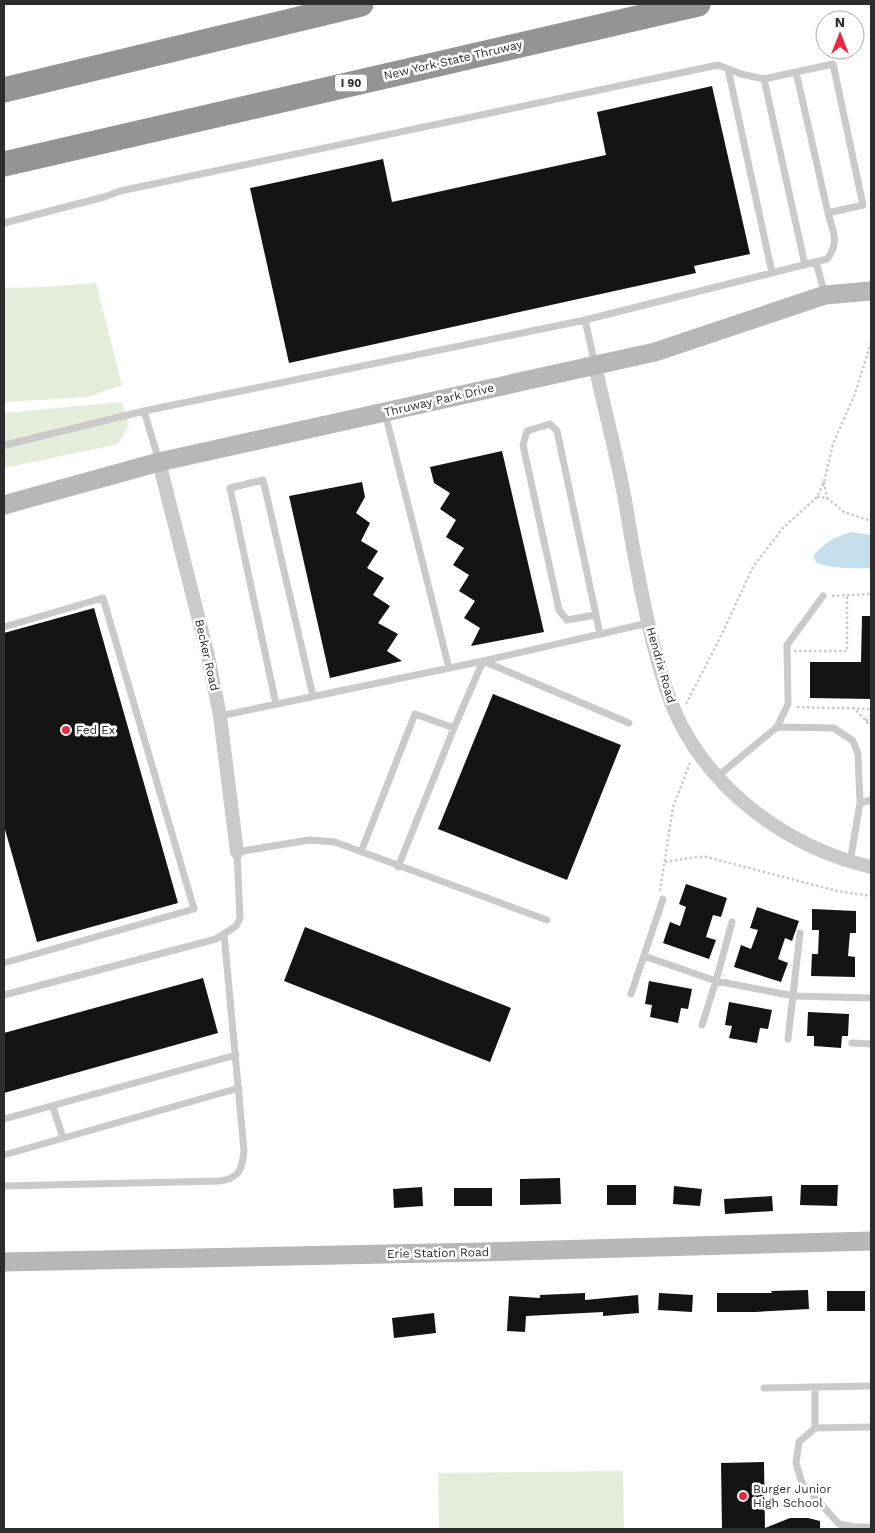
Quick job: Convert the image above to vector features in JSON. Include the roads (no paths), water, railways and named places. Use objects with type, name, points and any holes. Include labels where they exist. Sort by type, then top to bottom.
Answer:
[{"type":"highway","points":[[4,90],[361,4]]},
{"type":"highway","name":"New York State Thruway","points":[[4,164],[698,4]]},
{"type":"main road","name":"Thruway Park Drive","points":[[4,505],[159,462],[655,352],[825,295],[871,291]]},
{"type":"main road","name":"Erie Station Road","points":[[4,1262],[871,1242]]},
{"type":"street","name":"Hendrix Road","points":[[595,365],[626,504],[631,545],[648,623],[664,684],[676,714],[701,755],[718,776],[758,815],[782,831],[813,847],[850,862],[871,866]]},
{"type":"street","name":"Becker Road","points":[[159,462],[208,656],[220,716],[237,852]]},
{"type":"lane","points":[[4,223],[140,187],[718,65],[741,74],[764,78],[833,64],[863,205],[828,213]]},
{"type":"lane","points":[[728,69],[772,273]]},
{"type":"lane","points":[[5,445],[144,411],[585,320],[827,259],[834,251],[835,241],[796,72]]},
{"type":"lane","points":[[764,78],[805,264]]},
{"type":"lane","points":[[816,262],[825,295]]},
{"type":"lane","points":[[585,320],[595,365]]},
{"type":"lane","points":[[144,411],[159,462]]},
{"type":"lane","points":[[384,412],[449,668]]},
{"type":"lane","points":[[595,615],[567,620],[559,610],[523,445],[527,431],[550,424],[557,431],[600,634]]},
{"type":"lane","points":[[276,704],[230,488],[263,480],[312,696]]},
{"type":"lane","points":[[718,776],[777,728],[788,704],[787,645],[823,596]]},
{"type":"lane","points":[[4,627],[104,598],[194,909],[4,963]]},
{"type":"lane","points":[[220,716],[483,661],[648,623]]},
{"type":"lane","points":[[483,661],[628,723]]},
{"type":"lane","points":[[398,867],[483,661]]},
{"type":"lane","points":[[361,852],[415,714],[454,728]]},
{"type":"lane","points":[[777,728],[834,728],[853,741],[858,754],[860,803],[850,862]]},
{"type":"lane","points":[[860,803],[871,800]]},
{"type":"lane","points":[[4,995],[216,939],[236,926],[240,918],[237,852],[309,840],[334,842],[547,920]]},
{"type":"lane","points":[[631,994],[663,899]]},
{"type":"lane","points":[[702,1025],[732,922]]},
{"type":"lane","points":[[4,1186],[228,1180],[236,1176],[240,1170],[244,1150],[224,934]]},
{"type":"lane","points":[[788,1039],[800,934]]},
{"type":"lane","points":[[644,956],[716,981],[794,996],[871,998]]},
{"type":"lane","points":[[852,1043],[871,1044]]},
{"type":"lane","points":[[4,1120],[236,1055]]},
{"type":"lane","points":[[4,1155],[238,1088]]},
{"type":"lane","points":[[52,1107],[63,1138]]},
{"type":"lane","points":[[764,1388],[871,1386]]},
{"type":"lane","points":[[816,1387],[816,1428]]},
{"type":"lane","points":[[871,1427],[816,1428],[798,1442],[796,1463],[802,1483],[839,1524],[871,1527]]},
{"type":"water","points":[[852,532],[871,535],[871,568],[836,567],[822,565],[815,561],[813,557],[825,544]]},
{"type":"place","name":"Fed Ex","points":[[66,730]]},
{"type":"place","name":"Burger Junior High School","points":[[743,1496]]}]
